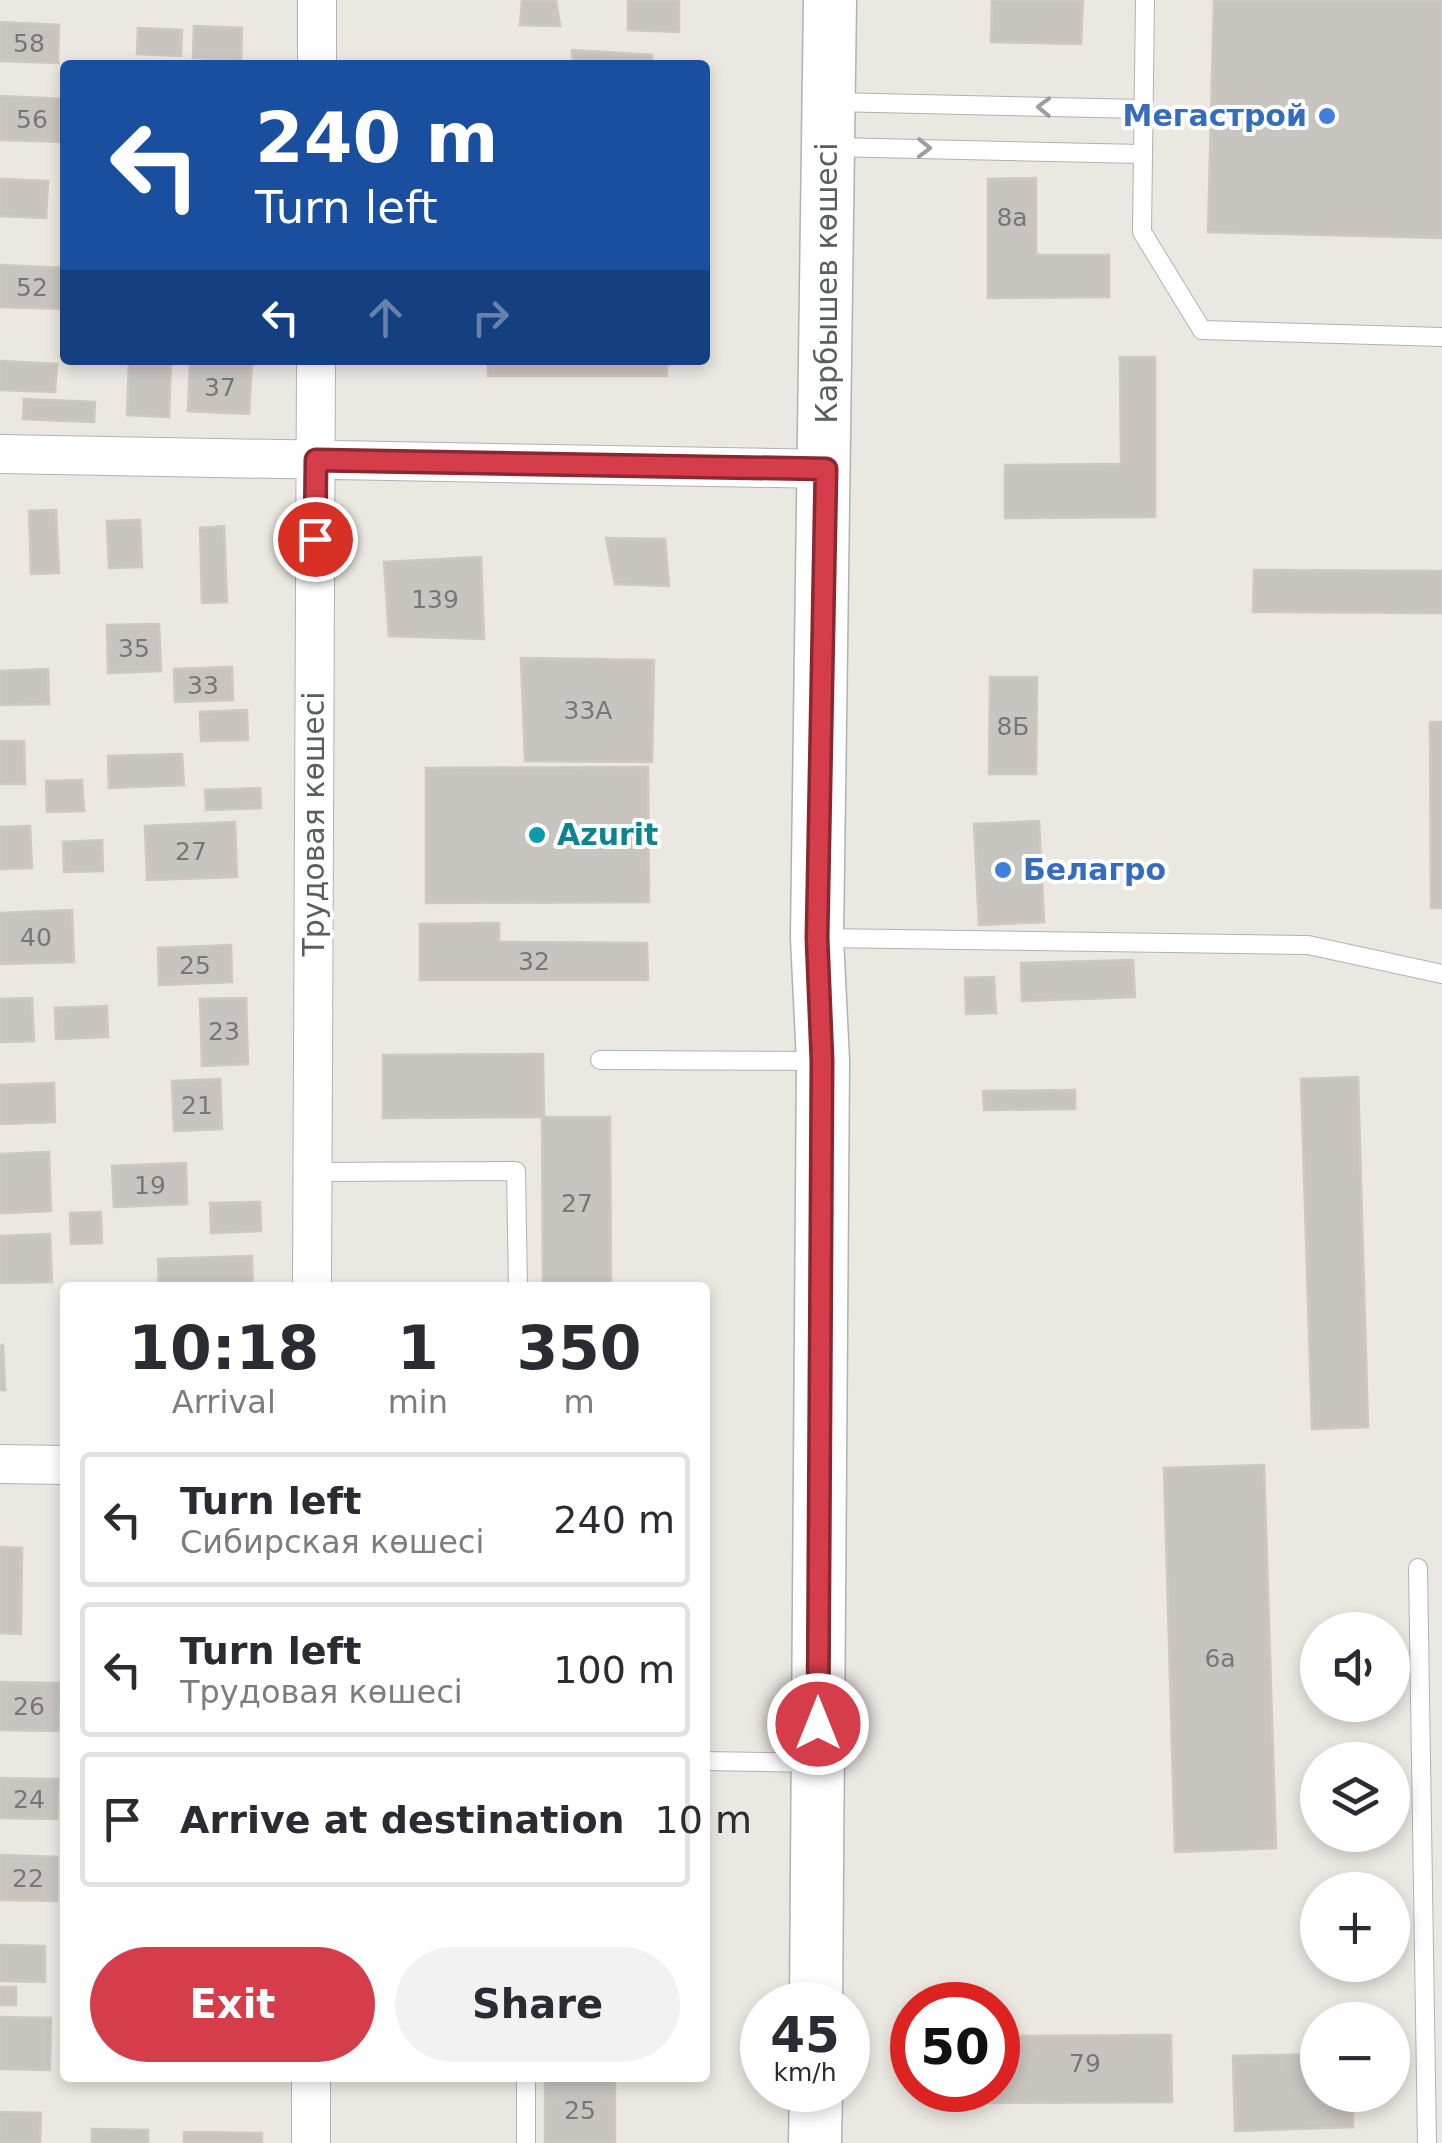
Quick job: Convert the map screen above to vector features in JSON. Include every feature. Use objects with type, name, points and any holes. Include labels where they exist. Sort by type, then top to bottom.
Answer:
[{"type":"main road","name":"Карбышев көшесі","points":[[816,1982],[822,1061],[817,938],[830,0]]},
{"type":"main road","points":[[816,2112],[816,2143]]},
{"type":"street","points":[[316,60],[317,0]]},
{"type":"street","name":"Трудовая көшесі","points":[[312,1282],[316,365]]},
{"type":"street","points":[[0,454],[826,469]]},
{"type":"street","points":[[0,1464],[60,1466]]},
{"type":"street","points":[[311,2082],[311,2143]]},
{"type":"lane","points":[[1144,0],[1142,232],[1202,330],[1442,337]]},
{"type":"lane","points":[[827,124],[1142,109]]},
{"type":"lane","points":[[827,124],[1140,154]]},
{"type":"lane","points":[[817,938],[1308,945],[1442,974]]},
{"type":"lane","points":[[600,1060],[822,1061]]},
{"type":"lane","points":[[312,1172],[516,1172],[518,1282]]},
{"type":"lane","points":[[1418,1568],[1427,2143]]},
{"type":"lane","points":[[710,1761],[818,1763]]},
{"type":"lane","points":[[526,2082],[526,2143]]},
{"type":"building","points":[[522,0],[556,0],[560,26],[520,25]]},
{"type":"building","points":[[628,0],[679,0],[679,32],[628,30]]},
{"type":"building","points":[[992,0],[1083,0],[1081,44],[991,42]]},
{"type":"building","name":"Мегастрой","points":[[1214,0],[1442,0],[1442,238],[1208,232]]},
{"type":"building","points":[[0,22],[59,25],[58,63],[0,61]]},
{"type":"building","points":[[194,26],[242,28],[241,60],[193,58]]},
{"type":"building","points":[[138,28],[182,30],[181,56],[137,54]]},
{"type":"building","points":[[572,50],[652,55],[652,60],[573,60]]},
{"type":"building","points":[[0,96],[60,99],[60,142],[0,140]]},
{"type":"building","points":[[1036,178],[1036,255],[1109,255],[1109,297],[988,298],[988,179]]},
{"type":"building","points":[[0,179],[48,181],[46,218],[0,216]]},
{"type":"building","points":[[0,265],[60,268],[60,309],[0,307]]},
{"type":"building","points":[[1120,357],[1155,357],[1155,517],[1005,518],[1005,465],[1121,464]]},
{"type":"building","points":[[0,361],[57,364],[55,392],[0,390]]},
{"type":"building","points":[[129,365],[171,365],[169,417],[127,415]]},
{"type":"building","points":[[190,365],[252,365],[249,414],[188,411]]},
{"type":"building","points":[[488,365],[667,365],[667,376],[488,376]]},
{"type":"building","points":[[24,399],[95,402],[94,422],[23,419]]},
{"type":"building","points":[[56,510],[59,573],[31,574],[29,511]]},
{"type":"building","points":[[140,520],[142,567],[109,568],[107,521]]},
{"type":"building","points":[[224,526],[227,602],[202,603],[200,528]]},
{"type":"building","points":[[606,538],[665,539],[669,586],[615,584]]},
{"type":"building","points":[[481,557],[484,639],[389,636],[384,562]]},
{"type":"building","points":[[1254,570],[1442,571],[1442,613],[1253,612]]},
{"type":"building","points":[[159,624],[161,671],[108,673],[107,625]]},
{"type":"building","points":[[521,658],[654,660],[652,762],[525,761]]},
{"type":"building","points":[[232,667],[233,700],[175,702],[174,669]]},
{"type":"building","points":[[48,669],[49,704],[0,705],[0,671]]},
{"type":"building","points":[[990,677],[1037,677],[1036,774],[989,774]]},
{"type":"building","points":[[247,710],[248,740],[201,741],[200,712]]},
{"type":"building","points":[[1430,722],[1442,722],[1442,908],[1431,908]]},
{"type":"building","points":[[0,741],[24,741],[25,784],[0,784]]},
{"type":"building","points":[[182,754],[184,785],[109,788],[108,756]]},
{"type":"building","name":"Azurit","points":[[648,767],[649,902],[426,903],[426,768]]},
{"type":"building","points":[[82,780],[84,811],[47,812],[46,781]]},
{"type":"building","points":[[260,788],[261,808],[206,810],[205,790]]},
{"type":"building","points":[[1039,821],[1044,922],[979,925],[974,824]]},
{"type":"building","points":[[235,822],[237,877],[147,880],[145,826]]},
{"type":"building","points":[[30,826],[32,868],[0,869],[0,827]]},
{"type":"building","points":[[102,840],[103,871],[64,872],[63,842]]},
{"type":"building","points":[[72,910],[74,962],[0,964],[0,913]]},
{"type":"building","points":[[499,923],[499,942],[647,943],[648,980],[420,980],[420,924]]},
{"type":"building","points":[[231,945],[232,982],[159,985],[158,948]]},
{"type":"building","points":[[1133,960],[1135,997],[1022,1001],[1021,963]]},
{"type":"building","points":[[994,977],[996,1013],[966,1014],[965,978]]},
{"type":"building","points":[[32,998],[34,1041],[0,1042],[0,999]]},
{"type":"building","points":[[246,998],[248,1064],[202,1066],[200,999]]},
{"type":"building","points":[[107,1006],[108,1037],[56,1039],[55,1008]]},
{"type":"building","points":[[543,1054],[544,1117],[610,1117],[611,1282],[543,1282],[542,1117],[383,1118],[383,1055]]},
{"type":"building","points":[[1358,1077],[1368,1427],[1312,1429],[1301,1079]]},
{"type":"building","points":[[220,1079],[222,1129],[174,1131],[172,1081]]},
{"type":"building","points":[[54,1083],[55,1122],[0,1124],[0,1085]]},
{"type":"building","points":[[1075,1090],[1075,1109],[984,1110],[983,1091]]},
{"type":"building","points":[[49,1152],[51,1211],[0,1213],[0,1154]]},
{"type":"building","points":[[186,1163],[187,1204],[114,1207],[112,1166]]},
{"type":"building","points":[[260,1202],[261,1231],[211,1233],[210,1203]]},
{"type":"building","points":[[101,1212],[102,1243],[71,1244],[70,1213]]},
{"type":"building","points":[[50,1234],[52,1282],[0,1283],[0,1236]]},
{"type":"building","points":[[252,1256],[253,1282],[159,1282],[158,1259]]},
{"type":"building","points":[[3,1345],[5,1390],[0,1390],[0,1346]]},
{"type":"building","points":[[1264,1465],[1276,1848],[1175,1852],[1164,1468]]},
{"type":"building","points":[[0,1547],[22,1548],[21,1634],[0,1633]]},
{"type":"building","points":[[0,1682],[59,1683],[58,1731],[0,1730]]},
{"type":"building","points":[[0,1778],[58,1779],[57,1819],[0,1818]]},
{"type":"building","points":[[0,1855],[57,1857],[57,1901],[0,1900]]},
{"type":"building","points":[[0,1945],[45,1946],[45,1982],[0,1981]]},
{"type":"building","points":[[0,1987],[16,1987],[16,2005],[0,2005]]},
{"type":"building","points":[[0,2017],[51,2018],[50,2070],[0,2069]]},
{"type":"building","points":[[1171,2035],[1172,2102],[1020,2103],[1020,2036]]},
{"type":"building","points":[[1300,2054],[1300,2112],[1353,2112],[1353,2127],[1235,2131],[1233,2056]]},
{"type":"building","points":[[545,2082],[615,2082],[615,2143],[545,2143]]},
{"type":"building","points":[[0,2112],[41,2113],[40,2143],[0,2143]]},
{"type":"building","points":[[92,2129],[148,2130],[148,2143],[92,2143]]},
{"type":"building","points":[[184,2132],[262,2133],[262,2143],[184,2143]]},
{"type":"place","name":"Мегастрой","points":[[1327,116]]},
{"type":"place","name":"Azurit","points":[[537,835]]},
{"type":"place","name":"Белагро","points":[[1003,870]]},
{"type":"route","points":[[315,539],[316,460],[826,469],[817,938],[822,1061],[818,1724]]}]
